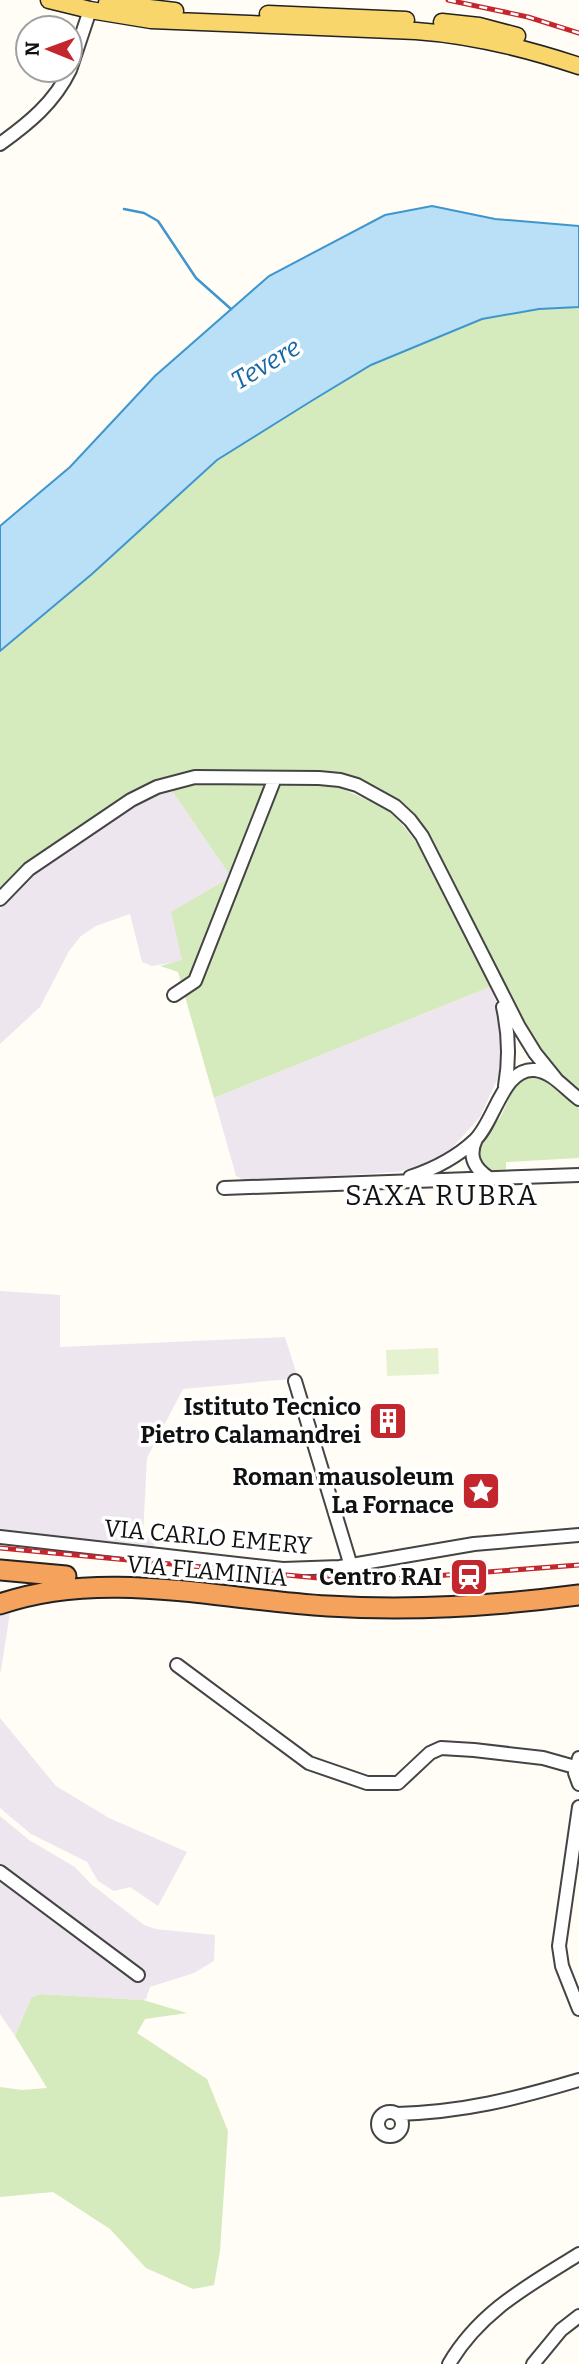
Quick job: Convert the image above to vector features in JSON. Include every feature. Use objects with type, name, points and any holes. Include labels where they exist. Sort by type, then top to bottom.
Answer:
[{"type":"highway","points":[[0,1570],[66,1576]]},
{"type":"highway","name":"VIA FLAMINIA","points":[[0,1591],[66,1576],[125,1575],[378,1596],[432,1596],[579,1582]]},
{"type":"highway","name":"VIA FLAMINIA","points":[[0,1604],[41,1591],[99,1587],[364,1608],[476,1605],[579,1595]]},
{"type":"main road","points":[[49,0],[170,10],[463,24],[505,32],[579,55]]},
{"type":"main road","points":[[92,5],[160,20],[458,35],[521,48],[579,66]]},
{"type":"street","points":[[84,29],[92,5]]},
{"type":"street","points":[[0,144],[41,112],[63,84]]},
{"type":"street","points":[[0,899],[29,869],[131,800],[157,787],[195,777],[319,778],[357,785],[395,806],[411,820],[422,836],[498,988],[535,1052],[556,1079],[579,1099]]},
{"type":"street","points":[[174,995],[195,981],[275,778]]},
{"type":"street","points":[[498,988],[508,1028],[509,1054],[504,1090]]},
{"type":"street","points":[[397,1182],[454,1158],[476,1139],[487,1125],[504,1090],[515,1075],[525,1070],[537,1070],[556,1079]]},
{"type":"street","points":[[476,1139],[472,1148],[473,1163],[489,1178]]},
{"type":"street","points":[[223,1188],[579,1175]]},
{"type":"street","points":[[295,1381],[351,1566]]},
{"type":"street","name":"VIA CARLO EMERY","points":[[0,1537],[282,1569],[351,1566],[474,1544],[579,1535]]},
{"type":"street","points":[[177,1665],[309,1763],[367,1783],[398,1783],[430,1753],[441,1748],[577,1763],[579,1784]]},
{"type":"street","points":[[579,1807],[559,1946],[562,1966],[579,2009]]},
{"type":"street","points":[[0,1872],[138,1975]]},
{"type":"street","points":[[403,2116],[495,2104],[579,2080]]},
{"type":"street","points":[[449,2364],[474,2329],[499,2305],[579,2254]]},
{"type":"street","points":[[533,2364],[561,2330],[579,2316]]},
{"type":"shaded area","points":[[170,788],[231,877],[182,961],[152,966],[142,962],[130,914],[96,926],[81,936],[69,951],[40,1007],[0,1044],[0,909],[28,877],[143,802]]},
{"type":"shaded area","points":[[490,987],[500,1011],[500,1067],[497,1080],[480,1117],[451,1149],[424,1165],[397,1172],[246,1181],[236,1176],[214,1098]]},
{"type":"shaded area","points":[[0,1291],[60,1295],[60,1347],[285,1337],[297,1375],[290,1379],[183,1389],[147,1458],[143,1535],[151,1536],[155,1547],[0,1531]]},
{"type":"shaded area","points":[[10,1613],[1,1670],[0,1673],[0,1616]]},
{"type":"shaded area","points":[[0,1718],[56,1786],[109,1818],[187,1852],[158,1906],[130,1887],[114,1891],[98,1881],[87,1862],[31,1834],[0,1808]]},
{"type":"shaded area","points":[[0,1816],[29,1840],[75,1867],[91,1884],[144,1925],[156,1929],[215,1935],[214,1961],[194,1973],[150,1987],[146,1999],[143,2000],[40,1994],[31,1998],[15,2036],[0,2014]]},
{"type":"green space","points":[[579,307],[579,1090],[556,1071],[536,1045],[511,1003],[420,821],[400,801],[353,777],[204,772],[169,776],[134,790],[17,870],[0,888],[0,651],[92,574],[217,460],[371,365],[482,319],[539,309]]},
{"type":"green space","points":[[207,784],[336,786],[392,811],[425,854],[490,987],[214,1098],[178,972],[160,966],[182,960],[171,912],[231,877],[170,788]]},
{"type":"green space","points":[[530,1076],[545,1079],[579,1108],[579,1158],[506,1162],[506,1170],[491,1170],[480,1161],[479,1147],[501,1116],[516,1083]]},
{"type":"green space","points":[[438,1348],[439,1374],[387,1376],[386,1350]]},
{"type":"green space","points":[[40,1994],[143,2000],[187,2013],[145,2019],[137,2033],[207,2079],[228,2131],[220,2251],[214,2285],[193,2289],[146,2268],[110,2229],[53,2192],[0,2197],[0,2087],[22,2090],[47,2088],[15,2036],[31,1998]]},
{"type":"water","name":"Tevere","points":[[432,206],[495,219],[579,226],[579,307],[539,309],[482,319],[371,365],[217,460],[92,574],[0,651],[0,526],[70,467],[155,376],[269,276],[385,215]]},
{"type":"waterway","points":[[124,209],[144,213],[158,221],[196,278],[231,309]]},
{"type":"railway","points":[[448,0],[528,17],[579,33]]},
{"type":"railway","points":[[0,1548],[340,1580],[394,1579],[579,1565]]},
{"type":"place","name":"Istituto Tecnico Pietro Calamandrei","points":[[388,1421]]},
{"type":"place","name":"Roman mausoleum La Fornace","points":[[481,1491]]},
{"type":"place","name":"Centro RAI","points":[[469,1577]]},
{"type":"district","name":"SAXA RUBRA","points":[[442,1195]]}]
